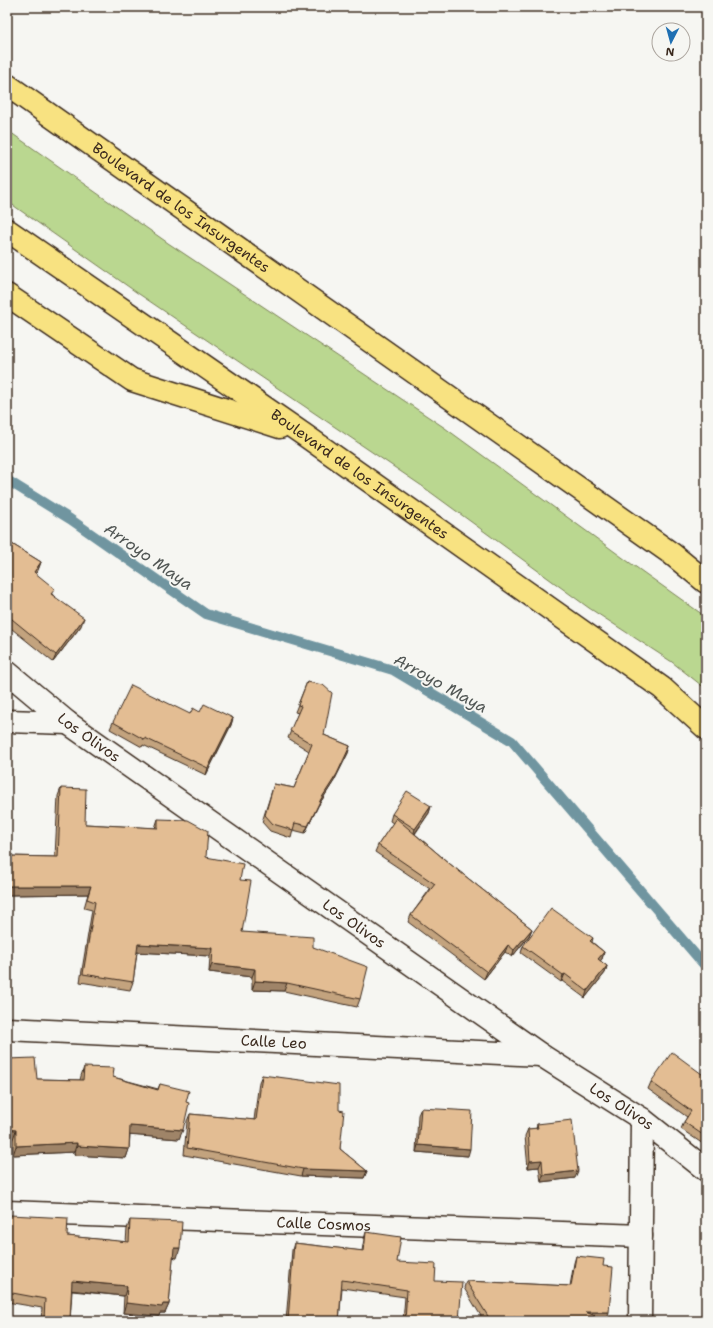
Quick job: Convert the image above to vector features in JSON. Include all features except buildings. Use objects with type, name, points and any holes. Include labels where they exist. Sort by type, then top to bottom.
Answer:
[{"type":"highway","name":"Boulevard de los Insurgentes","points":[[7,85],[672,554],[706,582]]},
{"type":"highway","name":"Boulevard de los Insurgentes","points":[[7,230],[303,434],[662,688],[706,728]]},
{"type":"highway","points":[[7,295],[132,380],[303,434]]},
{"type":"street","name":"Los Olivos","points":[[7,672],[68,723],[541,1055],[642,1119],[706,1170]]},
{"type":"street","points":[[7,721],[68,723]]},
{"type":"street","name":"Calle Leo","points":[[7,1029],[541,1055]]},
{"type":"street","points":[[640,1321],[642,1119]]},
{"type":"street","name":"Calle Cosmos","points":[[7,1212],[641,1236]]},
{"type":"green space","points":[[7,130],[168,243],[445,428],[706,617],[706,689],[672,662],[589,608],[422,486],[136,292],[7,201]]},
{"type":"waterway","name":"Arroyo Maya","points":[[7,480],[70,519],[206,614],[393,670],[512,741],[706,967]]}]
